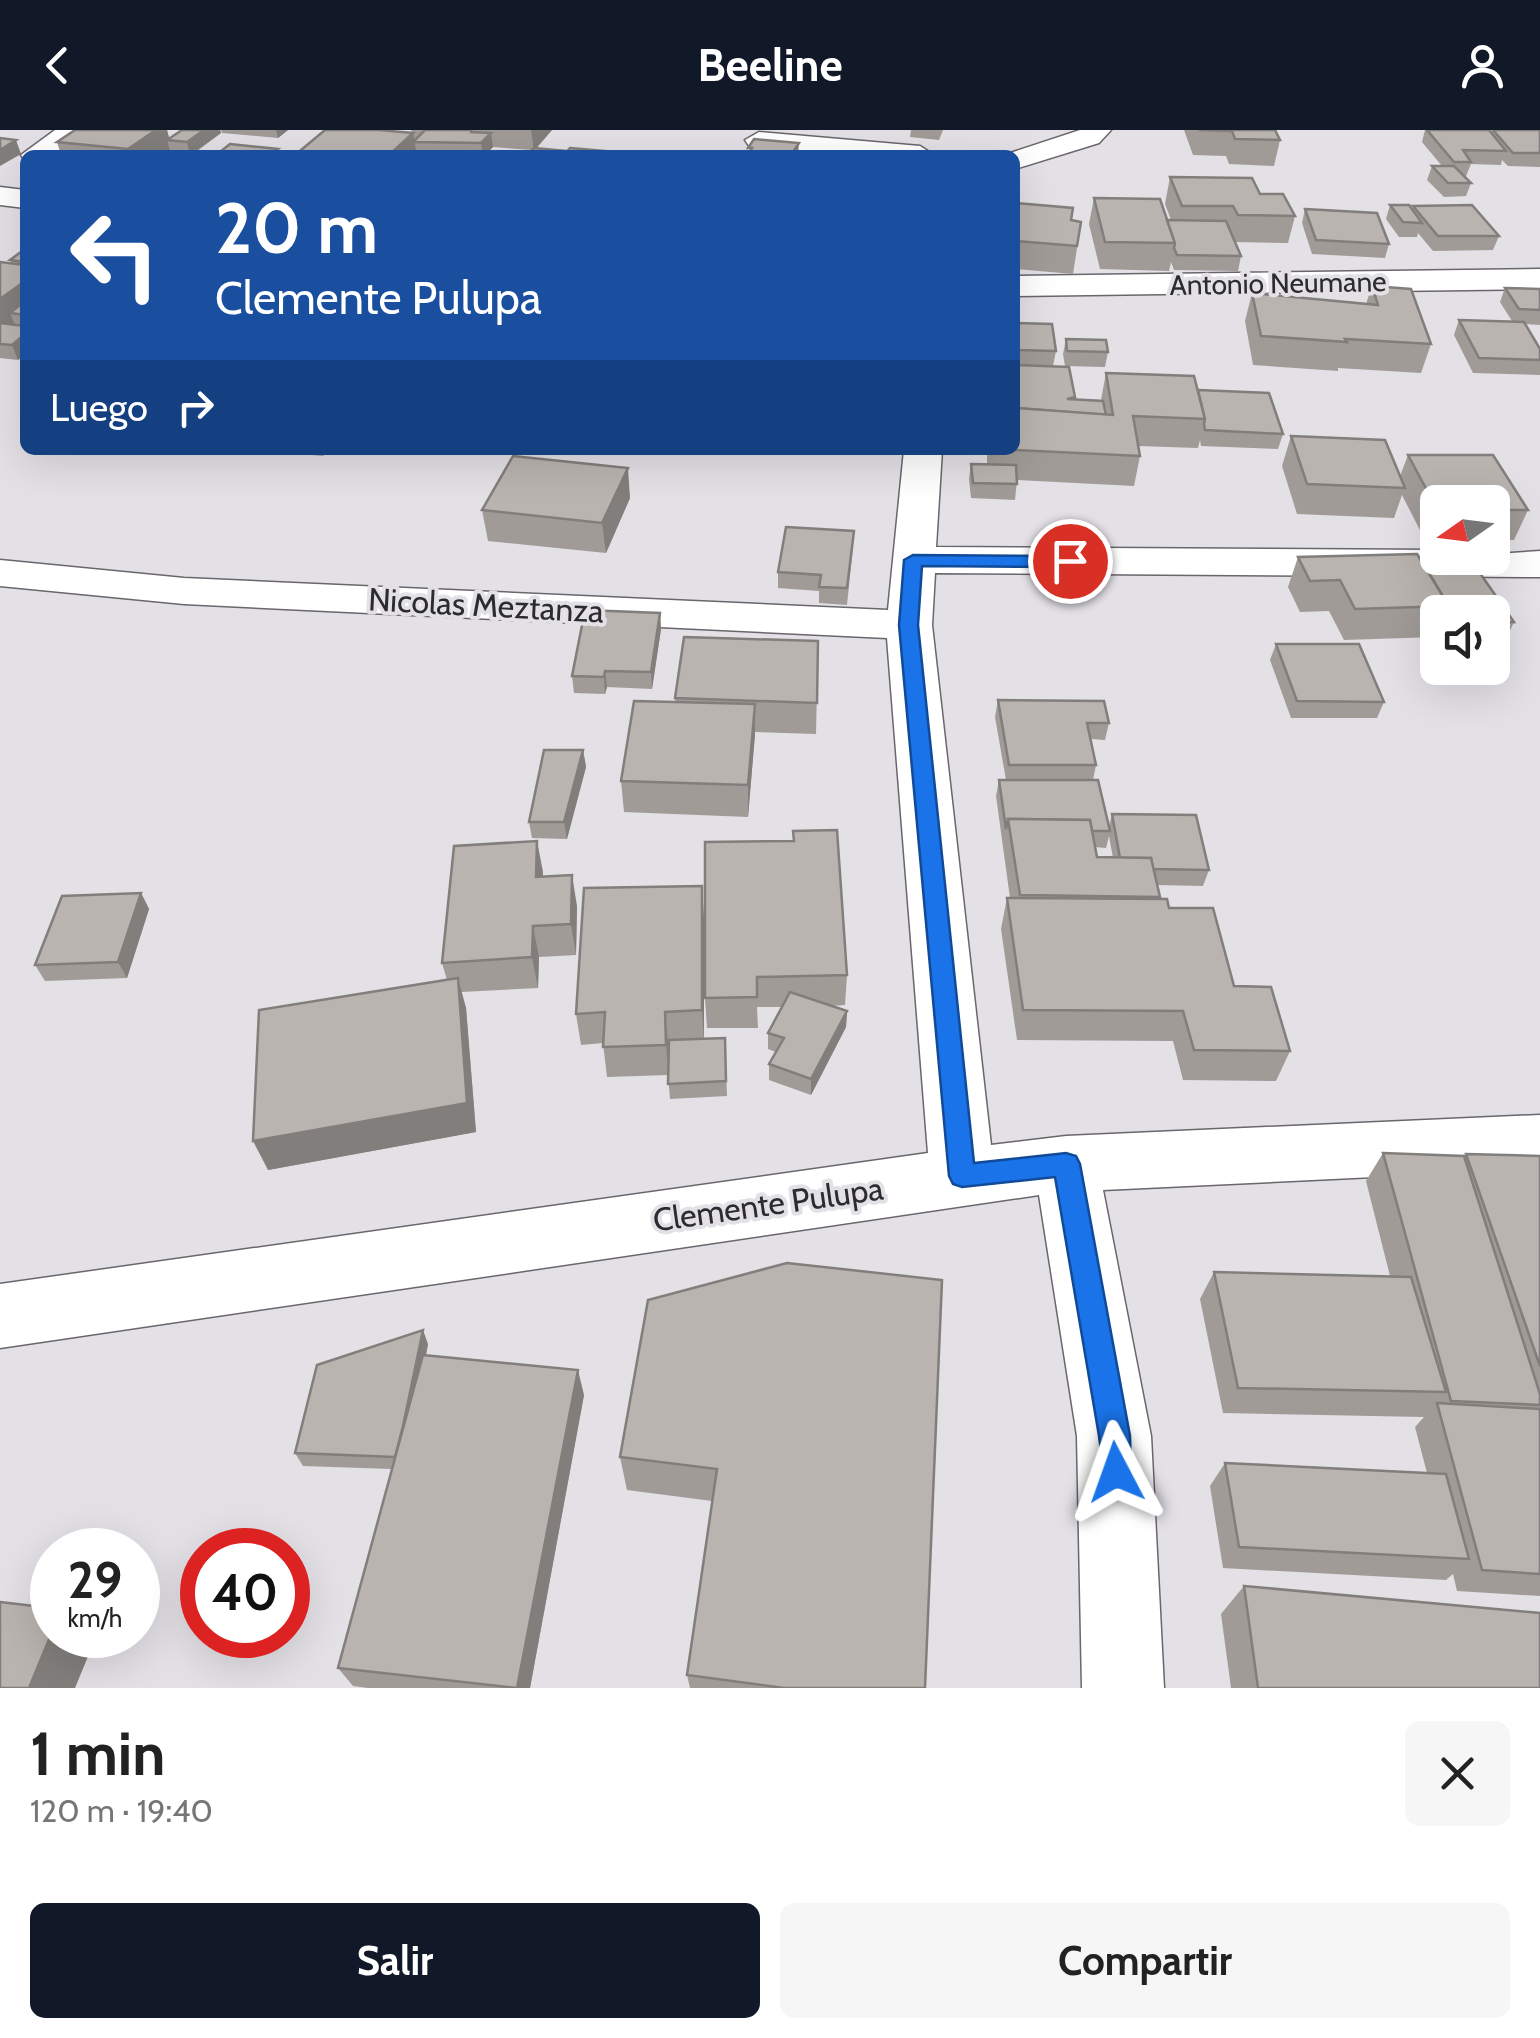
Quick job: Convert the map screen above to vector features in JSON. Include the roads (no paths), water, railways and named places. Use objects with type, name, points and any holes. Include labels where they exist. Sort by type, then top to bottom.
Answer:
[{"type":"street","points":[[43,150],[74,130]]},
{"type":"street","points":[[1020,158],[1097,130]]},
{"type":"street","points":[[759,140],[866,150]]},
{"type":"street","name":"Antonio Neumane","points":[[1020,286],[1540,279]]},
{"type":"street","points":[[923,455],[909,625],[962,1176]]},
{"type":"street","points":[[913,560],[1540,564]]},
{"type":"street","name":"Nicolas Meztanza","points":[[0,573],[184,591],[909,625]]},
{"type":"street","name":"Clemente Pulupa","points":[[0,1316],[1066,1164],[1540,1142]]},
{"type":"street","points":[[1066,1164],[1114,1436],[1123,1688]]}]
